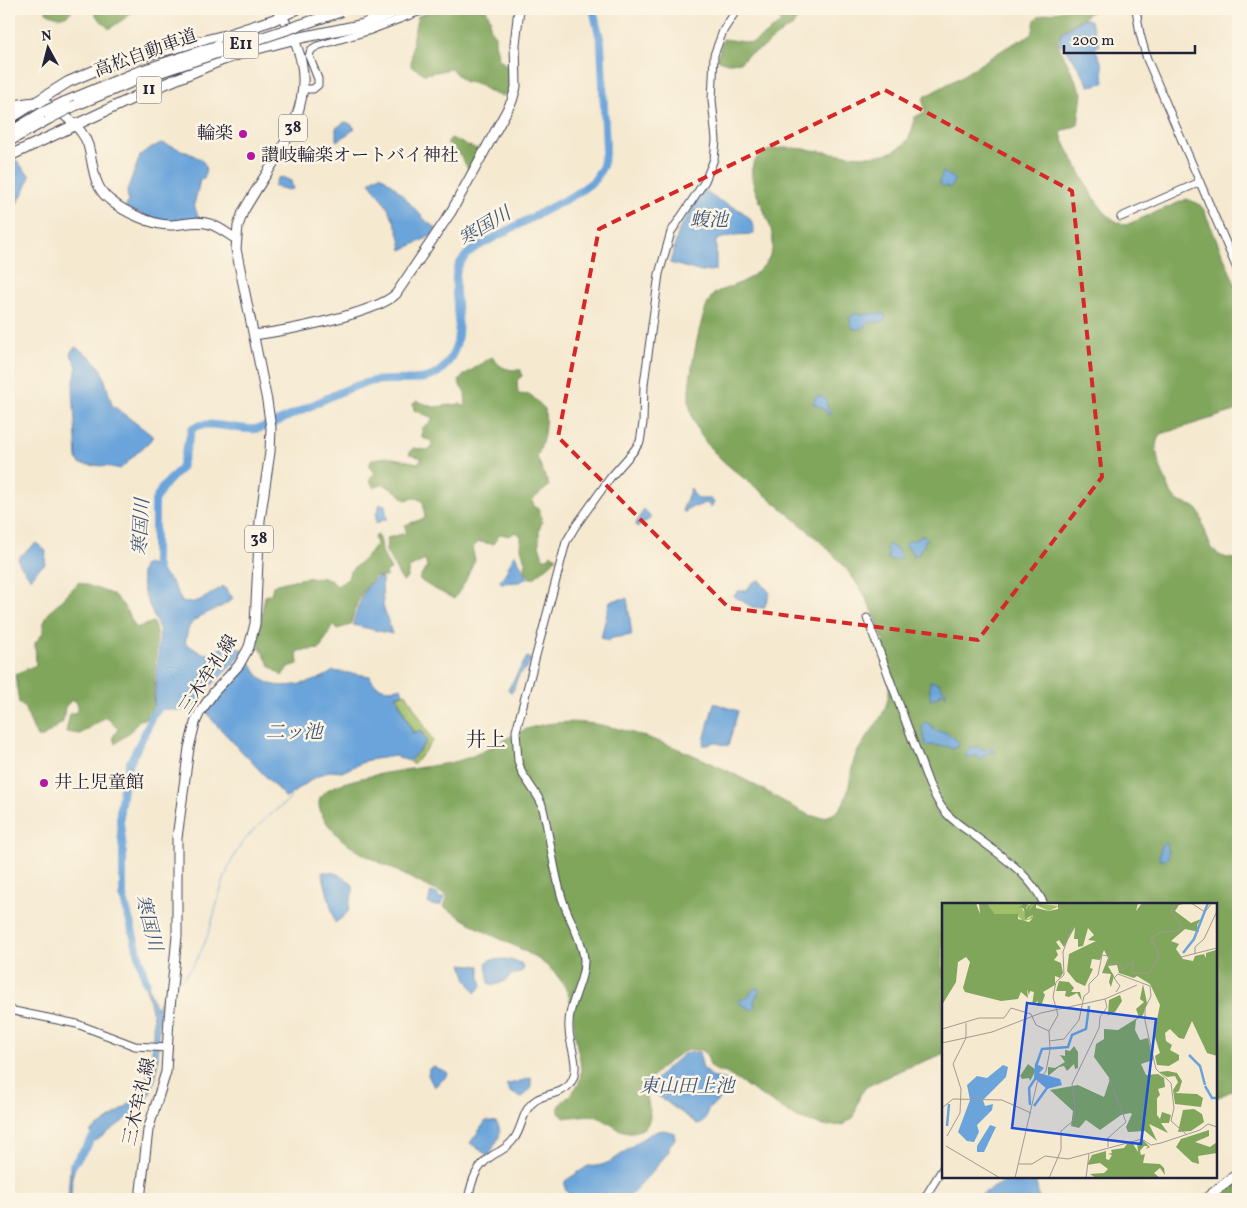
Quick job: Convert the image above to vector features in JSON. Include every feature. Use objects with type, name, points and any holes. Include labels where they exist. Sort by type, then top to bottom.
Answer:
[{"type":"highway","points":[[280,12],[297,9]]},
{"type":"highway","name":"高松自動車道","points":[[9,141],[65,102],[329,9]]},
{"type":"highway","points":[[294,39],[362,25],[402,9]]},
{"type":"highway","name":"高松自動車道","points":[[9,133],[76,105],[137,76],[346,10]]},
{"type":"highway","name":"11","points":[[9,120],[68,82],[110,64],[227,35],[280,12]]},
{"type":"highway","name":"11","points":[[9,156],[148,91],[222,60],[294,39]]},
{"type":"main road","points":[[254,335],[278,332],[349,314],[380,305],[390,300],[396,294],[450,212],[512,101],[516,87],[516,44],[519,9]]},
{"type":"main road","name":"三木牟礼線","points":[[140,1199],[148,1130],[166,1072],[164,1048],[169,1018],[177,936],[177,838],[189,748],[197,718],[208,700],[239,665],[248,650],[255,624],[260,520],[270,452],[271,424],[241,275],[236,239],[243,212],[298,117],[303,89],[302,66],[294,39],[280,12]]},
{"type":"main road","points":[[9,106],[36,102],[49,104],[58,109],[75,125],[86,139],[97,185],[102,193],[117,206],[152,222],[164,225],[202,222],[211,224],[236,239]]},
{"type":"main road","points":[[1205,1199],[1238,1173]]},
{"type":"street","points":[[303,89],[313,88],[318,85],[318,79],[309,56],[311,50],[317,46],[368,31],[426,9]]},
{"type":"street","points":[[468,1199],[472,1182],[480,1166],[510,1144],[519,1132],[526,1110],[530,1105],[545,1096],[565,1089],[570,1084],[575,1070],[569,1036],[569,1021],[570,1009],[584,968],[582,949],[562,899],[542,806],[520,767],[516,731],[566,542],[574,526],[640,442],[643,423],[644,384],[659,274],[671,232],[705,181],[714,159],[716,150],[712,108],[714,55],[723,31],[737,9]]},
{"type":"street","points":[[1136,9],[1147,59],[1238,272]]},
{"type":"street","points":[[1121,217],[1200,182]]},
{"type":"street","points":[[867,618],[929,784],[937,800],[953,820],[1027,878],[1044,903]]},
{"type":"street","points":[[9,1010],[77,1024],[122,1042],[149,1048],[164,1048]]},
{"type":"street","points":[[924,1199],[942,1170]]},
{"type":"highlighted area","points":[[885,90],[1072,191],[1102,477],[978,640],[729,608],[558,437],[599,229]]},
{"type":"green space","points":[[46,9],[73,9],[67,15],[61,17],[46,12]]},
{"type":"green space","points":[[93,9],[132,9],[131,14],[109,29],[97,17]]},
{"type":"green space","points":[[486,9],[490,18],[490,29],[495,35],[499,58],[510,70],[511,91],[501,96],[475,83],[464,82],[451,69],[425,74],[411,66],[413,36],[418,16],[436,10]]},
{"type":"green space","points":[[777,9],[826,9],[796,20],[792,27],[784,30],[764,47],[748,55],[741,62],[727,63],[717,59],[723,39],[753,43],[781,23]]},
{"type":"green space","points":[[1065,9],[1096,9],[1061,32],[1058,39],[1058,44],[1082,93],[1078,125],[1063,131],[1061,134],[1067,149],[1095,200],[1109,216],[1117,222],[1126,225],[1187,199],[1199,204],[1204,210],[1238,291],[1238,410],[1161,434],[1157,440],[1156,447],[1162,473],[1172,495],[1178,501],[1198,510],[1208,540],[1218,554],[1238,559],[1238,1088],[1217,1098],[1217,903],[942,903],[942,1054],[901,1070],[866,1087],[860,1095],[854,1117],[843,1125],[824,1126],[797,1118],[726,1073],[714,1069],[702,1050],[688,1050],[679,1054],[652,1077],[646,1091],[650,1116],[649,1122],[640,1130],[627,1132],[594,1116],[564,1117],[559,1113],[559,1105],[578,1085],[581,1065],[571,1003],[566,989],[559,979],[542,962],[531,955],[444,907],[448,896],[368,857],[350,846],[331,828],[321,813],[320,798],[325,792],[335,786],[349,781],[384,773],[458,761],[481,752],[524,730],[553,723],[568,722],[612,727],[667,744],[725,770],[810,815],[822,817],[836,812],[848,791],[855,757],[882,714],[888,698],[889,673],[879,626],[857,583],[843,565],[810,532],[718,456],[706,442],[697,427],[691,411],[689,392],[691,371],[701,325],[709,301],[714,294],[754,275],[770,256],[773,238],[770,225],[754,187],[752,175],[753,164],[760,155],[772,149],[787,148],[861,156],[878,155],[894,151],[908,139],[915,117],[925,112],[924,97],[1030,35],[1033,32],[1037,18],[1044,14]]},
{"type":"green space","points":[[451,138],[476,149],[484,145],[470,173],[458,152],[447,143]]},
{"type":"green space","points":[[492,357],[505,368],[521,370],[522,376],[517,380],[518,394],[531,395],[545,409],[544,434],[537,457],[549,486],[532,500],[534,506],[539,509],[542,522],[539,530],[539,545],[543,558],[548,558],[551,554],[557,557],[534,578],[530,578],[524,568],[526,565],[521,547],[521,536],[516,532],[509,536],[500,534],[493,544],[479,542],[472,548],[475,560],[464,584],[454,599],[419,579],[427,567],[425,560],[409,568],[407,578],[403,581],[400,577],[386,551],[387,538],[406,533],[405,525],[425,518],[423,501],[415,498],[405,500],[397,492],[383,484],[374,488],[369,479],[375,473],[369,466],[372,459],[388,457],[418,463],[422,458],[409,454],[413,448],[431,449],[432,441],[422,438],[422,428],[431,422],[433,418],[414,410],[413,404],[417,401],[434,407],[460,404],[466,407],[465,392],[461,388],[459,381],[464,375]]},
{"type":"green space","points":[[378,535],[383,554],[391,570],[386,572],[386,577],[375,576],[366,588],[359,599],[351,625],[337,629],[333,625],[320,649],[297,651],[298,664],[288,667],[282,676],[270,666],[258,644],[265,596],[271,594],[273,586],[301,579],[323,578],[330,580],[337,586],[348,579],[350,571],[376,545],[374,537]]},
{"type":"green space","points":[[79,582],[114,595],[123,605],[136,628],[153,622],[157,635],[153,707],[147,718],[138,721],[131,731],[115,744],[113,737],[118,729],[106,717],[80,734],[66,732],[70,714],[77,712],[77,702],[72,700],[65,707],[63,722],[43,737],[37,737],[24,707],[19,703],[15,674],[36,665],[35,643],[43,633],[43,625],[48,614]]},
{"type":"green space","points":[[406,693],[433,741],[413,765],[410,762],[427,742],[422,730],[413,732],[397,696]]},
{"type":"green space","points":[[1238,1180],[1238,1199],[1214,1199]]},
{"type":"water","points":[[1084,18],[1090,20],[1100,45],[1095,48],[1102,64],[1104,83],[1089,86],[1073,58],[1060,45],[1060,34]]},
{"type":"water","points":[[345,122],[355,128],[337,141],[336,128]]},
{"type":"water","points":[[161,143],[191,154],[205,165],[204,179],[200,180],[194,205],[199,219],[166,223],[125,208],[128,202],[127,191],[140,156],[145,151]]},
{"type":"water","points":[[15,159],[30,176],[19,200],[9,211],[9,163]]},
{"type":"water","points":[[943,172],[954,180],[951,187],[948,188],[946,185],[944,187],[939,183]]},
{"type":"water","points":[[380,175],[393,185],[427,222],[436,228],[431,236],[402,250],[392,216],[370,181]]},
{"type":"water","points":[[282,177],[291,181],[293,189],[288,190],[274,186],[277,179]]},
{"type":"water","name":"蝮池","points":[[704,189],[718,200],[749,217],[753,225],[754,234],[734,235],[716,240],[716,270],[702,272],[670,263],[679,230]]},
{"type":"water","points":[[857,313],[859,315],[877,313],[885,315],[885,321],[869,323],[860,329],[853,329],[849,318]]},
{"type":"water","points":[[75,347],[91,357],[102,370],[112,405],[154,437],[120,469],[80,464],[77,459],[73,387],[77,366],[70,353]]},
{"type":"water","points":[[816,396],[826,399],[831,415],[828,415],[825,410],[813,403]]},
{"type":"water","points":[[691,488],[699,499],[711,499],[714,502],[711,507],[706,503],[693,506],[687,509],[686,512],[682,511]]},
{"type":"water","points":[[380,504],[385,505],[387,519],[376,523],[376,514]]},
{"type":"water","points":[[644,509],[651,518],[638,527],[636,526],[637,521]]},
{"type":"water","points":[[924,535],[928,539],[925,540],[924,546],[920,549],[918,555],[915,554],[913,557],[910,548],[905,546],[908,541]]},
{"type":"water","points":[[36,543],[46,551],[45,564],[37,570],[31,579],[19,563],[18,558]]},
{"type":"water","points":[[888,544],[898,550],[901,559],[888,560],[888,550],[885,550]]},
{"type":"water","points":[[514,555],[528,578],[519,582],[501,583],[500,580],[507,571]]},
{"type":"water","points":[[148,564],[169,579],[182,602],[199,601],[223,586],[233,598],[223,606],[195,620],[189,628],[185,643],[201,653],[209,654],[227,645],[233,645],[243,650],[239,658],[189,711],[163,709],[154,706],[160,631],[144,593],[141,573],[143,566]]},
{"type":"water","points":[[379,577],[382,578],[383,606],[392,634],[353,625],[365,591],[369,584]]},
{"type":"water","points":[[759,580],[770,593],[764,608],[752,607],[734,596],[738,591],[746,591],[752,583]]},
{"type":"water","points":[[627,598],[632,635],[612,638],[609,641],[601,638],[610,601]]},
{"type":"water","name":"二ッ池","points":[[246,655],[259,676],[271,684],[280,686],[309,682],[333,671],[370,676],[375,684],[382,688],[392,689],[401,687],[403,693],[396,696],[413,733],[421,731],[426,742],[409,761],[395,756],[368,760],[342,772],[329,771],[314,778],[286,798],[213,721],[204,708]]},
{"type":"water","points":[[527,657],[531,659],[517,679],[511,693],[508,690]]},
{"type":"water","points":[[930,681],[939,683],[943,690],[946,691],[946,696],[943,692],[940,693],[940,696],[932,697],[932,700],[930,700]]},
{"type":"water","points":[[714,703],[738,711],[728,746],[713,742],[709,745],[703,745]]},
{"type":"water","points":[[927,722],[932,725],[934,730],[948,733],[958,741],[959,746],[952,749],[947,746],[926,746],[922,727]]},
{"type":"water","points":[[976,746],[986,750],[988,748],[995,750],[996,752],[984,755],[980,760],[977,756],[966,757],[970,747]]},
{"type":"water","points":[[1165,842],[1168,844],[1166,848],[1168,857],[1165,860],[1159,860],[1161,846]]},
{"type":"water","points":[[322,872],[339,875],[353,886],[348,911],[335,923]]},
{"type":"water","points":[[431,892],[437,894],[439,898],[445,897],[441,905],[428,904]]},
{"type":"water","points":[[505,959],[521,963],[524,969],[520,973],[511,975],[501,983],[489,984],[486,963],[490,960]]},
{"type":"water","points":[[462,964],[480,966],[482,986],[475,993],[466,977]]},
{"type":"water","points":[[144,974],[156,1009],[162,996],[165,997],[159,1026],[157,1071],[153,1085],[146,1099],[135,1112],[136,1114],[134,1113],[96,1141],[90,1132],[128,1105],[143,1086],[149,1068],[153,1027]]},
{"type":"water","points":[[757,987],[759,992],[754,1001],[755,1007],[752,1010],[738,1002],[740,999],[743,1000]]},
{"type":"water","name":"東山田上池","points":[[699,1052],[703,1069],[711,1077],[726,1080],[731,1087],[730,1092],[708,1109],[706,1118],[699,1125],[651,1091],[654,1081],[664,1071],[684,1054]]},
{"type":"water","points":[[433,1066],[448,1073],[434,1087],[428,1075],[429,1069]]},
{"type":"water","points":[[531,1078],[531,1089],[521,1098],[509,1091],[506,1085]]},
{"type":"water","points":[[486,1121],[496,1122],[500,1132],[490,1157],[470,1143]]},
{"type":"water","points":[[664,1130],[674,1133],[675,1139],[669,1146],[669,1151],[626,1199],[572,1199],[565,1189],[565,1181],[588,1166],[598,1166],[608,1162],[644,1137]]},
{"type":"water","points":[[76,1158],[72,1177],[71,1199],[68,1199],[70,1168]]},
{"type":"water","points":[[1015,1178],[1035,1178],[1039,1199],[975,1199],[995,1186]]},
{"type":"waterway","name":"寒国川","points":[[159,578],[155,559],[155,501],[162,488],[181,468],[192,429],[205,425],[248,429],[259,428],[275,423],[341,392],[363,384],[381,380],[413,380],[434,375],[447,364],[456,346],[458,338],[456,276],[458,267],[463,259],[473,249],[576,194],[594,181],[603,166],[606,148],[601,43],[593,9]]},
{"type":"waterway","name":"寒国川","points":[[146,982],[123,896],[123,849],[120,809],[124,782],[130,762],[152,715],[166,701]]},
{"type":"waterway","points":[[178,982],[190,970],[205,943],[226,873],[237,850],[265,819],[290,799],[290,794]]},
{"type":"waterway","name":"寒国川","points":[[73,1165],[94,1136],[102,1130]]},
{"type":"place","name":"輪楽","points":[[243,134]]},
{"type":"place","name":"讃岐輪楽オートバイ神社","points":[[251,156]]},
{"type":"place","name":"井上児童館","points":[[44,783]]},
{"type":"district","name":"井上","points":[[486,741]]}]
